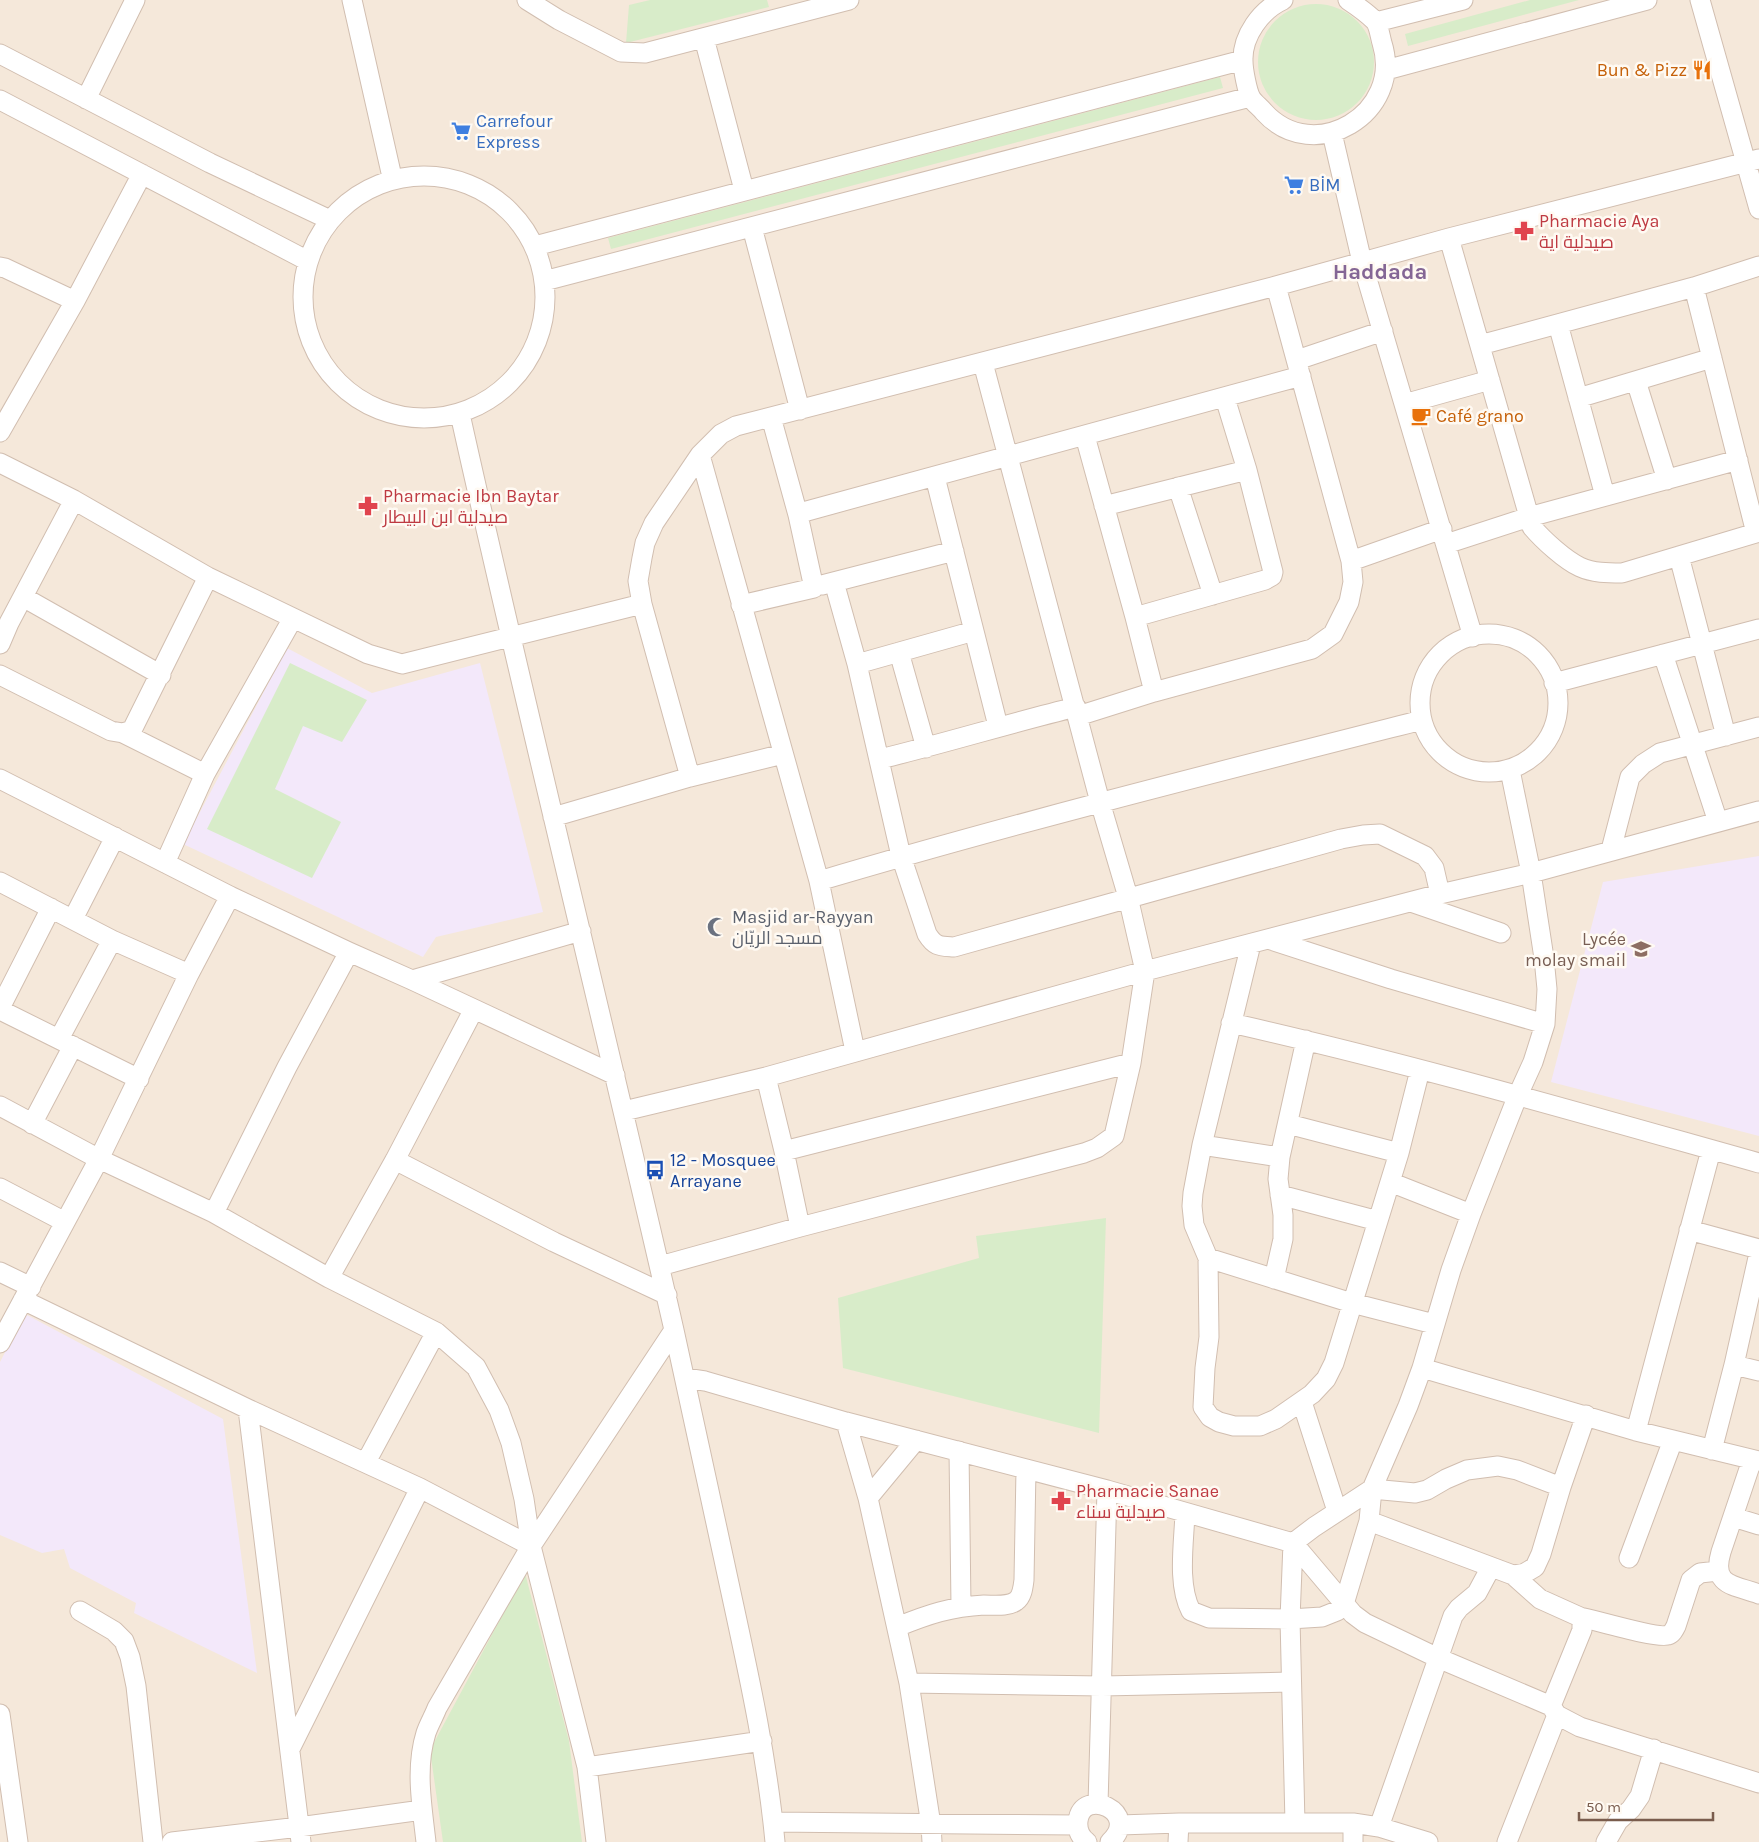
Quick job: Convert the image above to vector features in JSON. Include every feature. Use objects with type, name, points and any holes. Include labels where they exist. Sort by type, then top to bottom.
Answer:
[{"type":"street","points":[[86,99],[135,0]]},
{"type":"street","points":[[352,0],[392,177]]},
{"type":"street","points":[[527,0],[559,20],[621,52],[645,53],[848,0]]},
{"type":"street","points":[[1283,0],[1272,5],[1254,24],[1244,49],[1243,60],[1250,97],[1272,122],[1291,131],[1311,135],[1332,133],[1348,127],[1363,116],[1374,103],[1382,87],[1386,70],[1385,50],[1376,22],[1348,0]]},
{"type":"street","points":[[1376,22],[1463,0]]},
{"type":"street","points":[[1386,70],[1647,0]]},
{"type":"street","points":[[1700,0],[1753,161],[1759,209]]},
{"type":"street","points":[[704,38],[744,190]]},
{"type":"street","points":[[0,54],[210,163],[330,220]]},
{"type":"street","points":[[535,246],[1243,60]]},
{"type":"street","points":[[544,281],[1250,97]]},
{"type":"street","points":[[0,100],[308,261]]},
{"type":"street","points":[[1332,133],[1362,262],[1473,637]]},
{"type":"street","points":[[690,777],[642,604],[638,581],[645,543],[654,524],[700,455],[721,434],[736,426],[984,363],[1450,238],[1753,161]]},
{"type":"street","points":[[0,432],[75,301],[142,174]]},
{"type":"street","points":[[429,175],[464,182],[496,198],[521,224],[535,246],[544,281],[543,322],[532,353],[514,380],[489,400],[460,414],[421,419],[383,412],[349,393],[323,364],[307,329],[303,290],[308,261],[320,234],[330,220],[360,194],[392,177],[429,175]]},
{"type":"street","points":[[752,226],[800,410]]},
{"type":"street","points":[[1450,238],[1532,527],[1543,540],[1579,567],[1604,573],[1622,573],[1758,532],[1694,287]]},
{"type":"street","points":[[1480,345],[1694,287],[1759,266]]},
{"type":"street","points":[[0,267],[75,301]]},
{"type":"street","points":[[880,759],[926,748],[998,726],[1077,711],[1312,649],[1332,634],[1346,608],[1353,582],[1351,560],[1276,286]]},
{"type":"street","points":[[1558,324],[1605,496]]},
{"type":"street","points":[[798,515],[1226,398],[1383,331]]},
{"type":"street","points":[[1578,398],[1712,358]]},
{"type":"street","points":[[660,1266],[800,1227],[1084,1154],[1097,1148],[1114,1136],[1131,1063],[1145,971],[1128,897],[1100,802],[984,363]]},
{"type":"street","points":[[1404,404],[1490,380]]},
{"type":"street","points":[[1636,381],[1666,480]]},
{"type":"street","points":[[1135,617],[1265,580],[1272,576],[1273,572],[1247,470],[1226,398]]},
{"type":"street","points":[[460,414],[510,637],[667,1295],[743,1641],[762,1741],[775,1842]]},
{"type":"street","points":[[771,417],[798,515],[814,588]]},
{"type":"street","points":[[1085,436],[1154,692]]},
{"type":"street","points":[[700,455],[819,881],[855,1051]]},
{"type":"street","points":[[1351,560],[1529,517],[1738,460]]},
{"type":"street","points":[[0,462],[74,500],[208,577],[368,654],[402,664],[642,604]]},
{"type":"street","points":[[1104,506],[1247,470]]},
{"type":"street","points":[[935,477],[998,726]]},
{"type":"street","points":[[1178,487],[1213,595]]},
{"type":"street","points":[[0,644],[74,500]]},
{"type":"street","points":[[741,605],[954,551]]},
{"type":"street","points":[[1679,556],[1726,736]]},
{"type":"street","points":[[123,733],[132,730],[161,675],[208,577]]},
{"type":"street","points":[[834,582],[857,664],[901,856],[932,943],[954,947],[1128,897],[1362,834],[1380,834],[1425,856],[1434,868],[1440,894]]},
{"type":"street","points":[[23,597],[161,675]]},
{"type":"street","points":[[165,863],[205,774],[293,618]]},
{"type":"street","points":[[1554,683],[1759,629]]},
{"type":"street","points":[[857,664],[974,631]]},
{"type":"street","points":[[1487,634],[1511,637],[1532,649],[1551,673],[1554,683],[1558,696],[1556,720],[1548,738],[1533,757],[1510,770],[1492,773],[1468,770],[1447,758],[1435,747],[1423,726],[1420,702],[1424,678],[1440,654],[1460,640],[1487,634]]},
{"type":"street","points":[[899,652],[926,748]]},
{"type":"street","points":[[1663,654],[1718,822]]},
{"type":"street","points":[[0,675],[111,731],[123,733],[205,774]]},
{"type":"street","points":[[819,881],[901,856],[1100,802],[1422,720]]},
{"type":"street","points":[[1611,850],[1630,777],[1643,764],[1660,753],[1759,727]]},
{"type":"street","points":[[553,817],[690,777],[783,754]]},
{"type":"street","points":[[1185,1513],[1184,1590],[1187,1604],[1191,1611],[1210,1618],[1290,1619],[1322,1617],[1331,1614],[1344,1604],[1369,1521],[1372,1489],[1392,1446],[1422,1368],[1434,1324],[1471,1214],[1518,1094],[1533,1062],[1545,1024],[1547,989],[1544,958],[1531,873],[1510,770]]},
{"type":"street","points":[[0,780],[230,896],[615,1075]]},
{"type":"street","points":[[624,1111],[766,1077],[1145,971],[1440,894],[1531,873],[1759,811]]},
{"type":"street","points":[[73,919],[115,837]]},
{"type":"street","points":[[0,882],[112,940],[189,974]]},
{"type":"street","points":[[0,1343],[99,1159],[189,974],[230,896]]},
{"type":"street","points":[[1411,902],[1501,933]]},
{"type":"street","points":[[51,908],[0,1009],[139,1079]]},
{"type":"street","points":[[412,980],[581,931]]},
{"type":"street","points":[[32,1124],[112,940]]},
{"type":"street","points":[[1259,942],[1545,1024]]},
{"type":"street","points":[[1259,942],[1230,1023],[1202,1145],[1192,1206],[1194,1225],[1208,1258],[1209,1337],[1203,1397],[1205,1412],[1210,1417],[1219,1422],[1234,1426],[1260,1426],[1276,1419],[1302,1402],[1326,1379],[1334,1363],[1390,1182],[1420,1070]]},
{"type":"street","points":[[214,1213],[287,1067],[348,952]]},
{"type":"street","points":[[329,1278],[395,1160],[474,1009]]},
{"type":"street","points":[[1230,1023],[1306,1040],[1518,1094],[1759,1163]]},
{"type":"street","points":[[1274,1279],[1283,1239],[1283,1214],[1278,1180],[1280,1157],[1306,1040]]},
{"type":"street","points":[[784,1151],[1131,1063]]},
{"type":"street","points":[[766,1077],[800,1227]]},
{"type":"street","points":[[0,1106],[99,1159],[214,1213],[329,1278],[436,1332],[476,1367],[499,1410],[516,1462],[531,1546],[587,1767],[596,1842]]},
{"type":"street","points":[[1288,1124],[1399,1152]]},
{"type":"street","points":[[1202,1145],[1280,1157]]},
{"type":"street","points":[[1636,1431],[1711,1150]]},
{"type":"street","points":[[395,1160],[554,1242],[667,1295]]},
{"type":"street","points":[[1390,1182],[1471,1214]]},
{"type":"street","points":[[0,1188],[65,1222]]},
{"type":"street","points":[[1280,1195],[1378,1221]]},
{"type":"street","points":[[1689,1230],[1759,1250]]},
{"type":"street","points":[[1712,1450],[1734,1365],[1759,1253]]},
{"type":"street","points":[[1208,1258],[1352,1303],[1434,1324]]},
{"type":"street","points":[[0,1272],[27,1294],[248,1410],[366,1462],[531,1546]]},
{"type":"street","points":[[426,1842],[420,1778],[422,1752],[426,1732],[437,1708],[531,1546],[674,1330]]},
{"type":"street","points":[[366,1462],[436,1332]]},
{"type":"street","points":[[1734,1365],[1759,1371]]},
{"type":"street","points":[[1422,1368],[1636,1431],[1756,1461],[1733,1517],[1718,1562],[1718,1571],[1728,1583],[1759,1594]]},
{"type":"street","points":[[685,1378],[1107,1490],[1293,1543],[1344,1604],[1364,1623],[1554,1710],[1580,1727],[1759,1783]]},
{"type":"street","points":[[1302,1402],[1337,1511]]},
{"type":"street","points":[[248,1410],[300,1835]]},
{"type":"street","points":[[1513,1575],[1525,1573],[1534,1567],[1541,1554],[1561,1487],[1586,1415]]},
{"type":"street","points":[[846,1422],[868,1498],[909,1683],[932,1833]]},
{"type":"street","points":[[868,1498],[916,1440]]},
{"type":"street","points":[[1629,1558],[1673,1440]]},
{"type":"street","points":[[959,1451],[961,1606]]},
{"type":"street","points":[[1293,1543],[1337,1511],[1372,1489],[1414,1493],[1427,1490],[1467,1470],[1498,1466],[1517,1470],[1561,1487]]},
{"type":"street","points":[[897,1627],[942,1610],[961,1606],[1006,1604],[1016,1601],[1022,1593],[1024,1580],[1026,1469]]},
{"type":"street","points":[[290,1749],[420,1488]]},
{"type":"street","points":[[1098,1804],[1107,1490]]},
{"type":"street","points":[[1733,1517],[1759,1526]]},
{"type":"street","points":[[1369,1521],[1513,1575],[1540,1600],[1580,1617],[1653,1635],[1669,1635],[1676,1626],[1691,1580],[1700,1573],[1718,1571]]},
{"type":"street","points":[[1293,1543],[1290,1682],[1295,1824]]},
{"type":"street","points":[[1379,1827],[1453,1616],[1476,1593],[1491,1567]]},
{"type":"street","points":[[80,1611],[114,1631],[124,1641],[130,1657],[136,1686],[153,1842]]},
{"type":"street","points":[[1507,1842],[1582,1630],[1580,1617]]},
{"type":"street","points":[[909,1683],[1102,1686],[1290,1682]]},
{"type":"street","points":[[0,1714],[2,1748],[18,1842]]},
{"type":"street","points":[[587,1767],[762,1741]]},
{"type":"street","points":[[1606,1842],[1618,1821],[1640,1796],[1654,1750]]},
{"type":"street","points":[[1087,1842],[1079,1833],[1078,1817],[1089,1806],[1098,1804],[1109,1806],[1117,1814],[1120,1825],[1116,1836],[1110,1842]]},
{"type":"street","points":[[172,1842],[300,1835],[422,1810]]},
{"type":"street","points":[[773,1822],[932,1833],[1078,1825]]},
{"type":"street","points":[[1178,1842],[1179,1823]]},
{"type":"street","points":[[1353,1823],[1353,1842]]},
{"type":"street","points":[[1120,1825],[1353,1823],[1379,1827],[1428,1842]]},
{"type":"shaded area","points":[[0,0],[1759,0],[1759,1842],[0,1842]]},
{"type":"shaded area","points":[[287,648],[372,693],[480,663],[543,912],[436,937],[423,957],[183,844]]},
{"type":"shaded area","points":[[1759,856],[1759,1136],[1551,1082],[1603,882]]},
{"type":"shaded area","points":[[25,1314],[223,1419],[257,1673],[134,1613],[136,1603],[70,1568],[64,1549],[42,1553],[0,1535],[0,1362]]},
{"type":"green space","points":[[650,0],[767,0],[769,7],[626,43],[629,5]]},
{"type":"green space","points":[[1530,0],[1579,0],[1408,46],[1405,34]]},
{"type":"green space","points":[[1316,4],[1338,8],[1357,21],[1370,40],[1374,62],[1370,84],[1357,103],[1338,116],[1316,120],[1294,116],[1275,103],[1262,84],[1258,62],[1262,40],[1275,21],[1294,8]]},
{"type":"green space","points":[[1220,77],[1223,88],[611,249],[608,238]]},
{"type":"green space","points":[[290,663],[367,700],[342,742],[303,726],[275,789],[341,822],[312,878],[207,829]]},
{"type":"green space","points":[[1106,1218],[1099,1433],[843,1368],[838,1298],[979,1258],[976,1236]]},
{"type":"green space","points":[[525,1573],[569,1741],[582,1842],[443,1842],[430,1750]]},
{"type":"place","name":"Bun & Pizz","points":[[1702,70]]},
{"type":"place","name":"Carrefour Express","points":[[461,131]]},
{"type":"place","name":"BİM","points":[[1294,185]]},
{"type":"place","name":"Pharmacie Aya صيدلية اية","points":[[1524,231]]},
{"type":"place","name":"Café grano","points":[[1421,416]]},
{"type":"place","name":"Pharmacie Ibn Baytar صيدلية ابن البيطار","points":[[368,506]]},
{"type":"place","name":"Masjid ar-Rayyan مسجد الريّان","points":[[717,927]]},
{"type":"place","name":"Lycée molay smail","points":[[1641,949]]},
{"type":"place","name":"12 - Mosquee Arrayane","points":[[655,1170]]},
{"type":"place","name":"Pharmacie Sanae صيدلية سناء","points":[[1061,1501]]},
{"type":"district","name":"Haddada","points":[[1380,272]]}]
